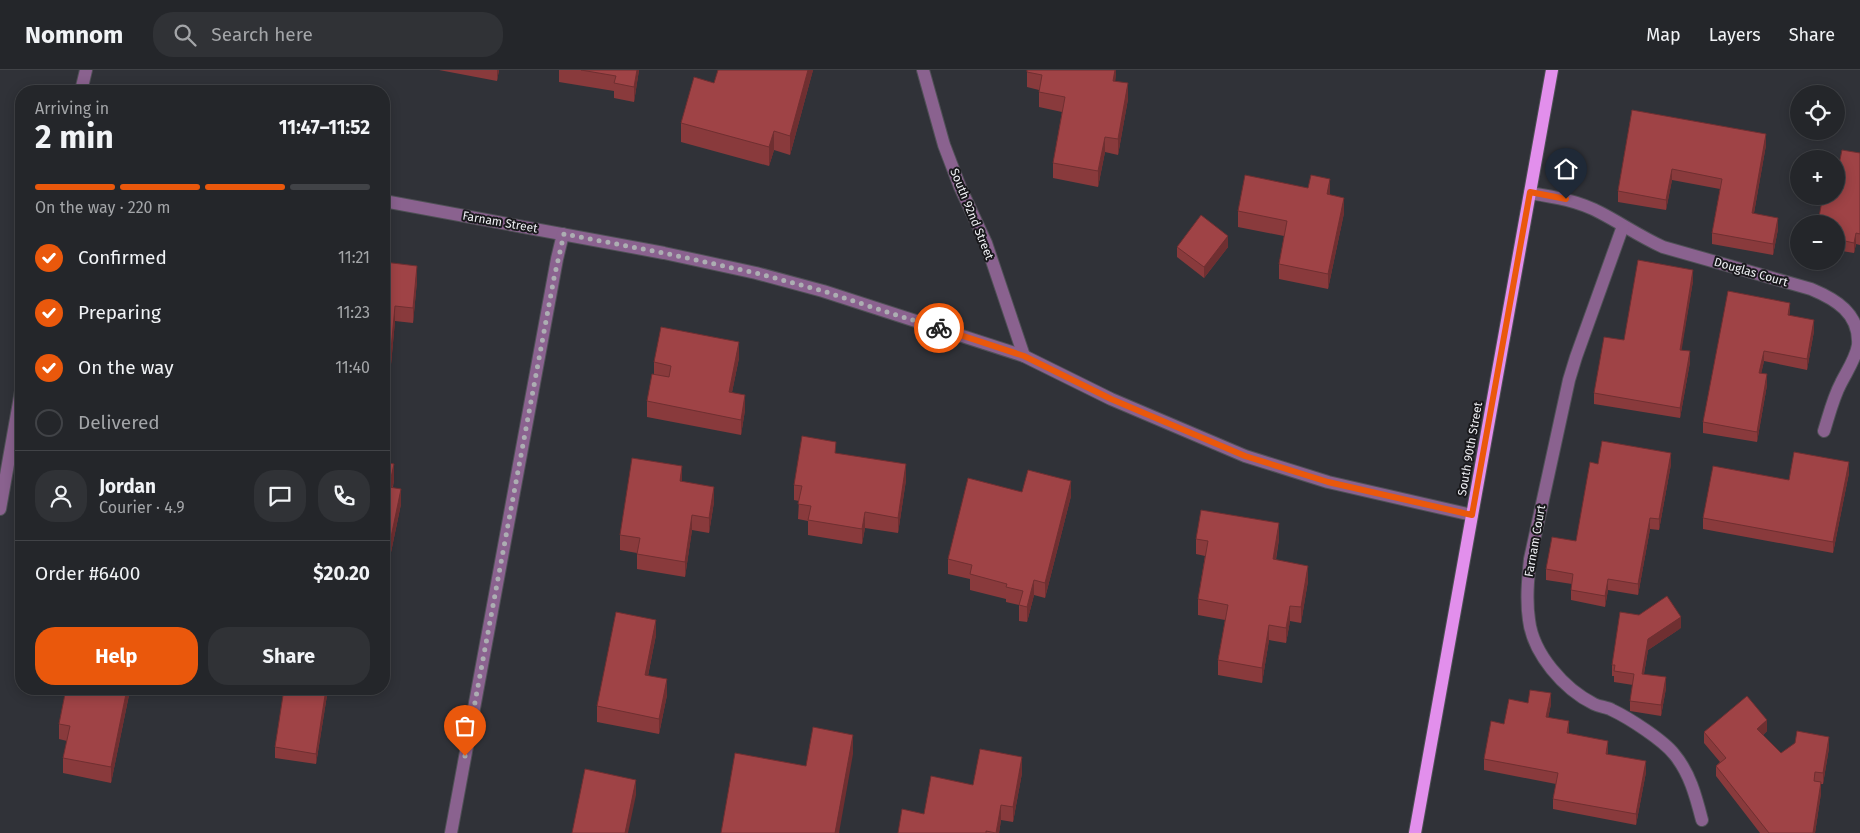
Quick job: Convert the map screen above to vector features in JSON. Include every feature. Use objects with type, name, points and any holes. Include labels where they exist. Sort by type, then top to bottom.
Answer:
[{"type":"main road","name":"South 90th Street","points":[[1415,833],[1552,70]]},
{"type":"street","points":[[82,85],[86,70]]},
{"type":"street","name":"South 92nd Street","points":[[923,70],[944,145],[960,187],[986,243],[1024,356]]},
{"type":"street","name":"Douglas Court","points":[[1530,192],[1581,204],[1663,247],[1830,296],[1849,310],[1859,326],[1859,344],[1840,385],[1824,431]]},
{"type":"street","name":"Farnam Street","points":[[390,202],[664,253],[756,273],[823,291],[1024,356],[1111,399],[1245,456],[1328,482],[1472,515]]},
{"type":"street","name":"Farnam Court","points":[[1623,226],[1576,357],[1565,396],[1530,559],[1528,581],[1529,621],[1536,643],[1549,665],[1564,682],[1580,695],[1595,704],[1612,710],[1656,738],[1674,754],[1693,786],[1702,820]]},
{"type":"street","points":[[451,833],[555,269],[564,234]]},
{"type":"street","points":[[0,509],[15,425]]},
{"type":"building","points":[[581,70],[637,70],[634,87],[614,83],[616,76]]},
{"type":"building","points":[[718,70],[808,70],[790,136],[774,131],[769,147],[681,123],[694,77],[714,83]]},
{"type":"building","points":[[1027,70],[1115,70],[1113,81],[1128,83],[1118,139],[1105,137],[1098,171],[1053,163],[1065,97],[1039,92],[1042,75],[1027,72]]},
{"type":"building","points":[[1632,110],[1766,134],[1752,213],[1778,218],[1773,244],[1712,233],[1722,179],[1672,169],[1666,200],[1618,191]]},
{"type":"building","points":[[1845,150],[1860,153],[1860,234],[1856,233],[1854,243],[1845,241],[1845,215],[1819,215],[1821,205],[1845,205]]},
{"type":"building","points":[[1245,175],[1308,188],[1311,175],[1330,179],[1327,194],[1344,198],[1328,274],[1279,264],[1287,221],[1238,211]]},
{"type":"building","points":[[1201,215],[1228,236],[1204,267],[1177,247]]},
{"type":"building","points":[[1638,260],[1693,270],[1680,350],[1690,351],[1680,408],[1594,393],[1604,337],[1624,340]]},
{"type":"building","points":[[390,263],[417,266],[413,308],[395,306],[390,360]]},
{"type":"building","points":[[1728,291],[1790,303],[1788,315],[1814,320],[1807,359],[1764,351],[1759,373],[1767,374],[1757,432],[1703,422]]},
{"type":"building","points":[[661,327],[739,342],[729,392],[745,395],[741,420],[647,401],[652,374],[669,377],[671,366],[654,362]]},
{"type":"building","points":[[802,436],[836,442],[835,453],[906,464],[898,518],[865,512],[862,529],[808,520],[811,506],[798,504],[802,486],[794,485]]},
{"type":"building","points":[[1602,441],[1671,453],[1659,519],[1650,518],[1638,584],[1608,579],[1605,596],[1571,590],[1573,574],[1546,569],[1552,537],[1576,541],[1590,462],[1598,464]]},
{"type":"building","points":[[1794,452],[1849,462],[1833,542],[1703,518],[1713,466],[1789,480]]},
{"type":"building","points":[[632,458],[682,466],[680,481],[714,487],[709,518],[692,515],[685,562],[637,554],[640,538],[620,535]]},
{"type":"building","points":[[390,463],[394,464],[390,482]]},
{"type":"building","points":[[1028,470],[1071,481],[1045,583],[1034,580],[1027,607],[1019,605],[1023,591],[1006,587],[1007,584],[970,574],[972,565],[948,559],[968,478],[1022,492]]},
{"type":"building","points":[[390,487],[401,489],[390,542]]},
{"type":"building","points":[[1201,510],[1279,523],[1273,559],[1308,566],[1301,607],[1290,606],[1286,628],[1269,625],[1262,668],[1218,660],[1228,605],[1198,599],[1208,541],[1196,539]]},
{"type":"building","points":[[1667,596],[1681,617],[1648,639],[1642,674],[1666,677],[1661,705],[1630,701],[1634,674],[1614,671],[1615,665],[1612,665],[1620,612],[1639,615]]},
{"type":"building","points":[[616,612],[656,620],[645,675],[667,679],[659,719],[597,706]]},
{"type":"building","points":[[1530,690],[1551,693],[1546,717],[1569,721],[1567,733],[1608,741],[1606,754],[1646,761],[1636,814],[1553,799],[1558,773],[1484,759],[1491,721],[1504,724],[1509,699],[1528,703]]},
{"type":"building","points":[[65,695],[126,695],[111,767],[63,758],[70,726],[59,724]]},
{"type":"building","points":[[283,695],[325,695],[316,754],[275,747]]},
{"type":"building","points":[[1747,696],[1767,720],[1757,729],[1781,753],[1795,743],[1797,731],[1829,737],[1823,773],[1815,772],[1814,781],[1821,782],[1813,833],[1769,833],[1716,766],[1726,758],[1704,732]]},
{"type":"building","points":[[813,727],[853,735],[835,833],[721,833],[735,753],[806,766]]},
{"type":"building","points":[[980,749],[1022,757],[1013,807],[1001,805],[996,833],[986,831],[986,833],[898,833],[902,809],[924,814],[931,776],[973,785]]},
{"type":"building","points":[[585,769],[636,780],[625,833],[572,833]]},
{"type":"way so far","points":[[465,756],[557,259],[564,234],[756,273],[823,291],[939,328]]},
{"type":"route","points":[[939,328],[1024,356],[1111,399],[1245,456],[1328,482],[1472,515],[1530,192],[1566,199]]}]
